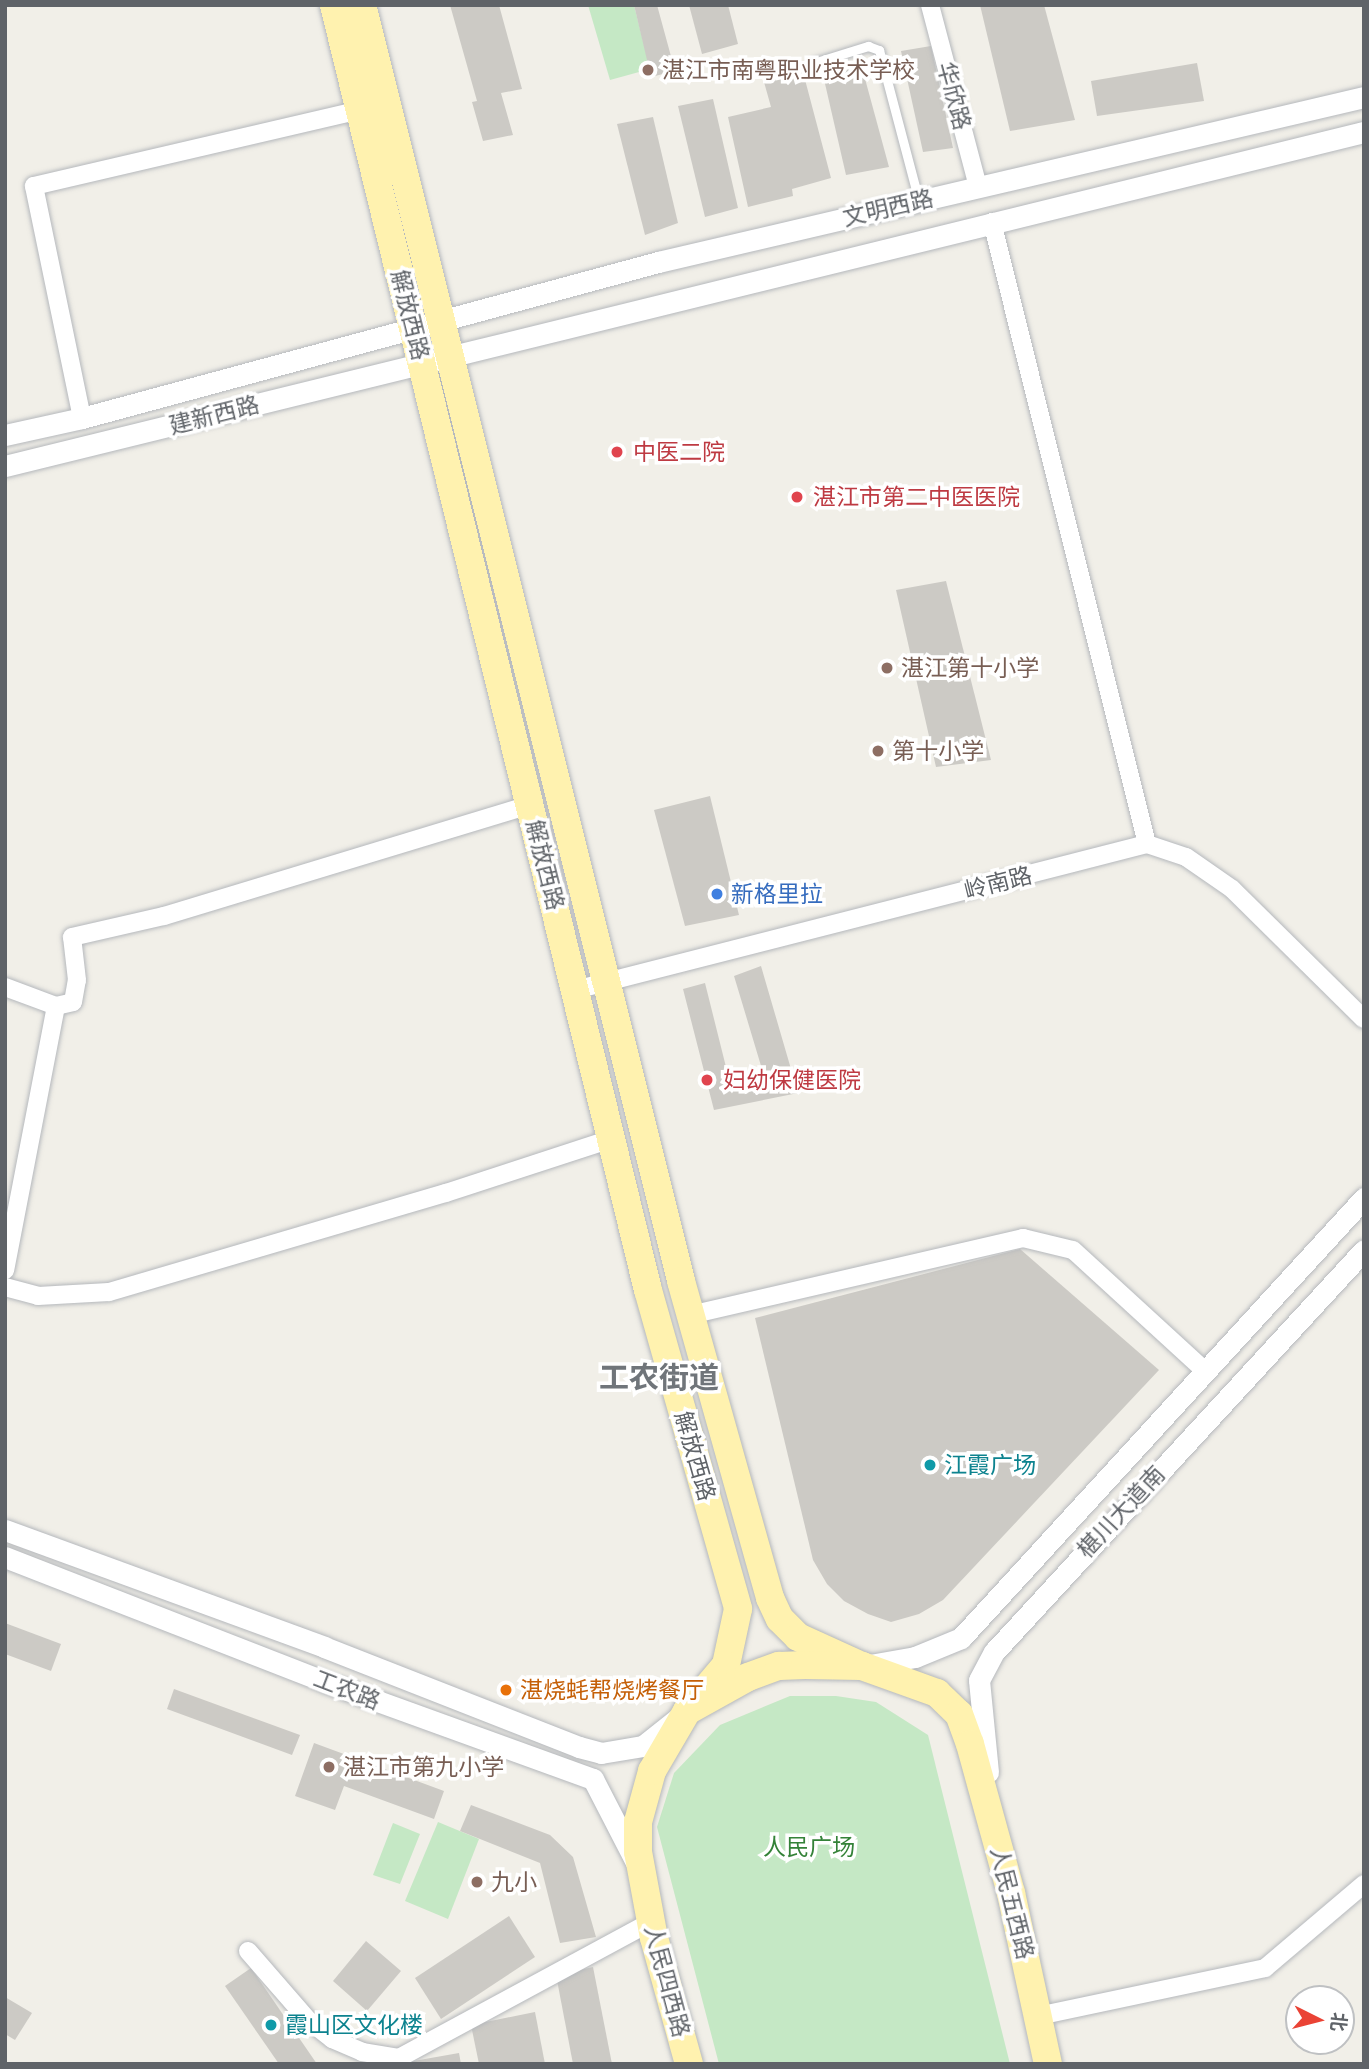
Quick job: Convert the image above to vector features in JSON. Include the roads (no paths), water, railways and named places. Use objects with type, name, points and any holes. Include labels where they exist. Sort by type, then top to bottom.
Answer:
[{"type":"main road","name":"解放西路","points":[[334,5],[648,1290],[738,1609],[726,1665],[687,1711],[652,1771],[638,1822],[646,1898]]},
{"type":"main road","name":"解放西路","points":[[362,5],[690,1315],[770,1598],[780,1619],[798,1637],[862,1666],[937,1693],[958,1714],[970,1744]]},
{"type":"main road","points":[[687,1711],[748,1676],[779,1666],[862,1666]]},
{"type":"main road","name":"人民五西路","points":[[970,1744],[1011,1893],[1048,2064]]},
{"type":"main road","name":"人民四西路","points":[[646,1898],[688,2064]]},
{"type":"street","name":"华欣路","points":[[930,5],[978,187]]},
{"type":"street","name":"文明西路","points":[[414,328],[658,262],[1364,97]]},
{"type":"street","points":[[82,418],[34,186],[351,113]]},
{"type":"street","name":"文明西路","points":[[423,363],[1364,132]]},
{"type":"street","points":[[992,222],[1147,845],[1186,857],[1232,889],[1364,1019]]},
{"type":"street","name":"建新西路","points":[[5,435],[82,418],[414,328]]},
{"type":"street","name":"建新西路","points":[[5,466],[423,363]]},
{"type":"street","points":[[5,987],[56,1006],[73,1002],[78,980],[72,937],[164,916],[530,805]]},
{"type":"street","name":"岭南路","points":[[575,990],[1147,845]]},
{"type":"street","points":[[5,1270],[56,1006]]},
{"type":"street","points":[[5,1287],[38,1296],[109,1292],[446,1193],[611,1139]]},
{"type":"street","name":"椹川大道南","points":[[862,1666],[915,1657],[961,1638],[1364,1198]]},
{"type":"street","points":[[690,1315],[1023,1238],[1073,1250],[1206,1372]]},
{"type":"street","name":"椹川大道南","points":[[994,1816],[979,1680],[994,1652],[1364,1250]]},
{"type":"street","name":"工农路","points":[[5,1530],[601,1753],[643,1746],[687,1711]]},
{"type":"street","name":"工农路","points":[[5,1557],[325,1682],[593,1779],[646,1898]]},
{"type":"street","points":[[994,1816],[1011,1893]]},
{"type":"street","points":[[1038,2017],[1265,1968],[1364,1884]]},
{"type":"street","points":[[248,1951],[308,2020],[332,2039],[362,2052],[399,2058],[646,1898]]},
{"type":"lane","points":[[813,64],[868,46],[879,50],[919,201]]},
{"type":"place","name":"湛江市南粤职业技术学校","points":[[648,70]]},
{"type":"place","name":"中医二院","points":[[617,452]]},
{"type":"place","name":"湛江市第二中医医院","points":[[797,497]]},
{"type":"place","name":"湛江第十小学","points":[[887,668]]},
{"type":"place","name":"第十小学","points":[[878,751]]},
{"type":"place","name":"新格里拉","points":[[717,894]]},
{"type":"place","name":"妇幼保健医院","points":[[707,1080]]},
{"type":"place","name":"江霞广场","points":[[930,1465]]},
{"type":"place","name":"湛烧蚝帮烧烤餐厅","points":[[506,1690]]},
{"type":"place","name":"湛江市第九小学","points":[[329,1767]]},
{"type":"place","name":"九小","points":[[477,1882]]},
{"type":"place","name":"霞山区文化楼","points":[[271,2025]]},
{"type":"district","name":"工农街道","points":[[659,1377]]},
{"type":"park label","name":"人民广场","points":[[809,1847]]}]
